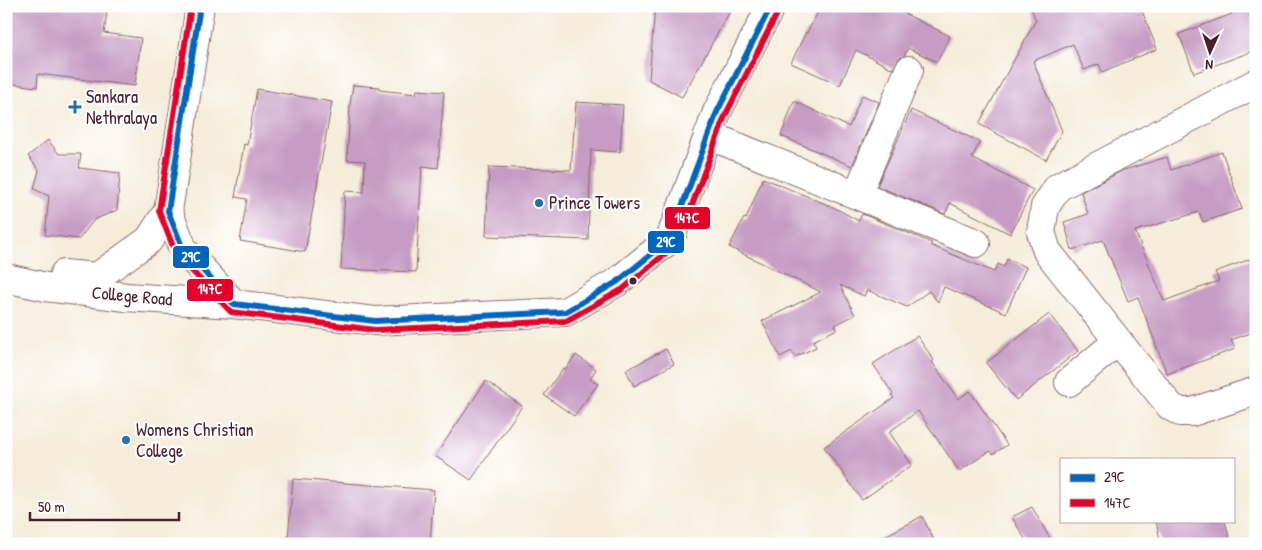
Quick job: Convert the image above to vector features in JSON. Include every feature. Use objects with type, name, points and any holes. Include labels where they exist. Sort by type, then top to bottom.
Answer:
[{"type":"main road","points":[[200,6],[168,211],[183,249],[234,304]]},
{"type":"main road","name":"College Road","points":[[6,278],[46,287],[126,297],[234,304],[374,321],[565,312],[617,282],[670,239],[717,112],[771,6]]},
{"type":"main road","points":[[857,196],[909,70]]},
{"type":"main road","points":[[1256,84],[1058,187],[1045,207],[1041,232],[1047,252],[1170,406],[1180,412],[1192,412],[1256,391]]},
{"type":"main road","points":[[708,135],[976,243]]},
{"type":"main road","name":"College Road","points":[[6,264],[50,273],[97,277],[149,240],[168,211]]},
{"type":"main road","points":[[1069,382],[1118,341]]},
{"type":"building","points":[[6,6],[81,6],[81,9],[107,12],[104,33],[141,38],[135,86],[38,74],[37,87],[6,83]]},
{"type":"building","points":[[655,6],[733,6],[682,97],[649,80]]},
{"type":"building","points":[[821,6],[889,6],[950,36],[937,62],[908,48],[904,56],[899,58],[893,69],[856,50],[840,85],[791,63]]},
{"type":"building","points":[[1030,6],[1140,6],[1157,49],[1102,72],[1099,64],[1084,70],[1073,44],[1033,61],[1062,131],[1046,160],[979,124],[1036,20]]},
{"type":"building","points":[[1230,6],[1256,6],[1256,50],[1194,73],[1179,34],[1232,14]]},
{"type":"building","points":[[353,85],[379,87],[379,90],[416,94],[417,90],[444,92],[438,168],[422,166],[416,272],[341,269],[345,191],[364,192],[365,161],[347,160]]},
{"type":"building","points":[[257,89],[332,102],[305,252],[240,241],[247,199],[235,197],[244,144],[247,145]]},
{"type":"building","points":[[862,95],[879,102],[852,166],[781,136],[794,101],[849,127]]},
{"type":"building","name":"Prince Towers","points":[[576,102],[623,105],[620,152],[591,150],[588,240],[486,236],[489,167],[571,170]]},
{"type":"building","points":[[911,110],[980,142],[972,158],[1033,190],[1010,234],[950,203],[945,214],[877,186]]},
{"type":"building","points":[[48,140],[59,154],[81,154],[79,168],[120,173],[117,210],[94,220],[79,239],[45,235],[49,196],[34,189],[39,170],[28,156]]},
{"type":"building","points":[[1222,152],[1242,209],[1203,222],[1199,212],[1135,231],[1164,301],[1219,281],[1215,272],[1256,257],[1256,331],[1231,340],[1235,349],[1167,374],[1138,297],[1128,301],[1103,240],[1072,250],[1064,222],[1088,214],[1081,192],[1124,170],[1167,157],[1171,170]]},
{"type":"building","points":[[763,178],[835,208],[859,221],[862,214],[872,218],[994,272],[998,264],[1004,267],[1007,259],[1026,267],[1006,313],[944,287],[938,302],[929,291],[907,307],[867,290],[864,296],[840,285],[855,315],[835,325],[837,329],[813,341],[816,347],[795,357],[792,351],[780,357],[762,321],[821,292],[729,247],[744,218],[746,219]]},
{"type":"building","points":[[1049,314],[1078,351],[1016,400],[986,363]]},
{"type":"building","points":[[917,336],[934,360],[932,362],[958,399],[970,391],[1007,445],[993,454],[990,451],[959,471],[918,411],[889,432],[912,465],[862,500],[824,447],[894,398],[873,364]]},
{"type":"building","points":[[666,349],[674,364],[634,386],[626,370]]},
{"type":"building","points":[[576,355],[596,369],[590,379],[598,384],[574,416],[544,395],[563,368],[565,370]]},
{"type":"building","points":[[486,381],[522,406],[471,480],[435,456]]},
{"type":"building","points":[[293,479],[434,490],[430,544],[359,544],[288,538]]},
{"type":"building","points":[[1032,507],[1053,544],[1028,544],[1012,517]]},
{"type":"building","points":[[922,516],[936,544],[869,544],[910,523]]},
{"type":"building","points":[[1156,522],[1225,522],[1231,544],[1161,544]]},
{"type":"transit line","name":"147C","points":[[191,6],[159,211],[176,254],[231,312],[375,330],[566,321],[623,289],[678,243],[725,116],[779,10]]},
{"type":"transit line","name":"29C","points":[[200,6],[168,211],[183,249],[234,304],[375,321],[565,312],[617,282],[670,239],[717,112],[771,6]]},
{"type":"place","name":"Sankara Nethralaya","points":[[75,107]]},
{"type":"place","name":"Prince Towers","points":[[539,203]]},
{"type":"place","name":"Womens Christian College","points":[[126,440]]}]
